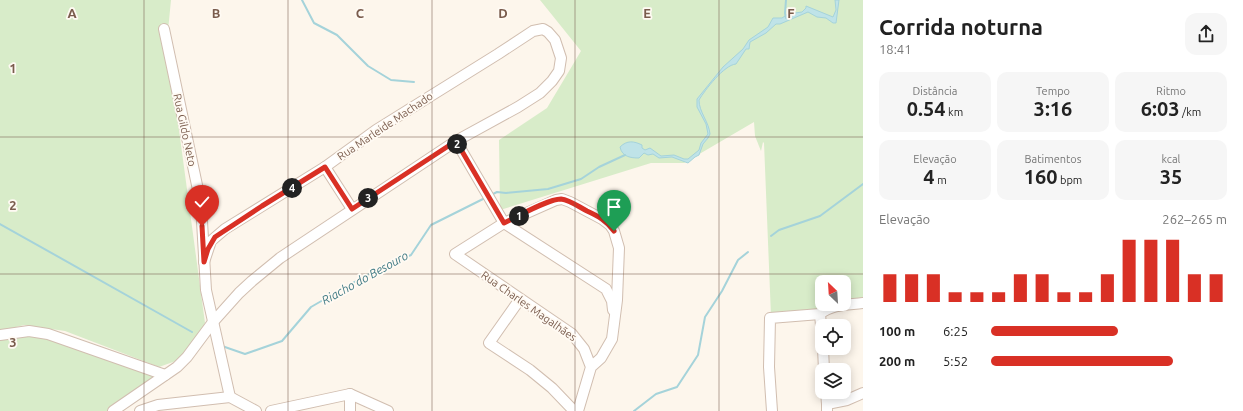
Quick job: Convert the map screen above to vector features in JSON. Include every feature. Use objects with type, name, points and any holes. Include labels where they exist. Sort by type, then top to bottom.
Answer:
[{"type":"street","name":"Rua Gildo Neto","points":[[164,29],[201,204],[206,290],[230,397]]},
{"type":"street","name":"Rua Marleide Machado","points":[[204,262],[208,249],[215,237],[325,167],[376,130],[446,85],[493,58],[533,31],[538,29],[548,32],[555,40],[559,48],[561,58],[559,71],[552,81],[540,93],[524,104],[456,141]]},
{"type":"street","points":[[113,411],[177,367],[187,357],[213,322],[239,293],[266,268],[352,209],[456,141],[504,223],[606,289],[612,301],[615,318]]},
{"type":"street","points":[[325,167],[352,209]]},
{"type":"street","points":[[504,223],[547,203],[562,199],[602,219],[610,225],[614,231],[619,248],[619,278],[612,339],[600,358],[591,368],[578,411]]},
{"type":"street","name":"Rua Charles Magalhães","points":[[504,223],[454,254],[572,334],[584,349],[591,368]]},
{"type":"street","points":[[520,299],[489,342],[530,370],[552,388],[574,411]]},
{"type":"street","points":[[772,411],[769,367],[770,318],[820,314],[826,309],[863,303]]},
{"type":"street","points":[[820,314],[820,319]]},
{"type":"street","points":[[0,335],[28,331],[48,334],[165,375]]},
{"type":"street","points":[[827,408],[863,393]]},
{"type":"street","points":[[350,394],[350,411]]},
{"type":"street","points":[[271,411],[350,394],[388,411]]},
{"type":"street","points":[[140,411],[158,405],[230,397],[256,411]]},
{"type":"green space","points":[[0,0],[171,0],[167,41],[205,323],[187,357],[159,367],[65,331],[24,325],[0,331]]},
{"type":"green space","points":[[540,0],[863,0],[863,305],[851,306],[851,275],[815,275],[815,311],[771,316],[764,143],[763,142],[761,151],[755,136],[754,122],[684,163],[651,163],[500,210],[499,140],[547,108],[581,51]]},
{"type":"green space","points":[[30,333],[49,337],[156,376],[109,411],[0,411],[0,339]]},
{"type":"water","points":[[835,0],[839,0],[836,23],[833,23],[826,18],[817,17],[808,12],[780,24],[776,24],[766,33],[750,42],[749,49],[746,49],[736,64],[731,65],[715,79],[699,100],[699,104],[708,125],[710,134],[703,144],[699,155],[688,163],[672,157],[659,158],[653,154],[648,155],[644,153],[639,158],[636,158],[627,156],[623,153],[620,147],[625,143],[633,142],[642,145],[642,148],[645,150],[650,148],[661,156],[674,155],[688,159],[699,150],[701,143],[708,134],[706,124],[697,107],[697,99],[723,67],[743,49],[749,40],[768,27],[773,18],[782,18],[788,14],[802,12],[806,6],[833,17],[836,10]]},
{"type":"waterway","points":[[302,0],[314,23],[337,35],[368,66],[391,80],[414,82]]},
{"type":"waterway","points":[[786,0],[786,18]]},
{"type":"waterway","name":"Riacho do Besouro","points":[[491,195],[497,192],[506,193],[548,189],[581,179],[599,167],[625,155]]},
{"type":"waterway","points":[[771,236],[779,230],[820,216],[863,184]]},
{"type":"waterway","name":"Riacho do Besouro","points":[[222,346],[245,354],[282,341],[311,307],[363,277],[411,255],[431,225],[485,198]]},
{"type":"waterway","name":"Riacho do Besouro","points":[[0,224],[192,332]]},
{"type":"waterway","points":[[634,411],[656,394],[677,387],[698,355],[705,317],[722,291],[738,260],[748,252]]},
{"type":"route","points":[[202,226],[204,262],[211,241],[225,229],[325,167],[352,209],[456,141],[504,223],[547,203],[562,199],[602,219],[610,225],[614,231]]}]
